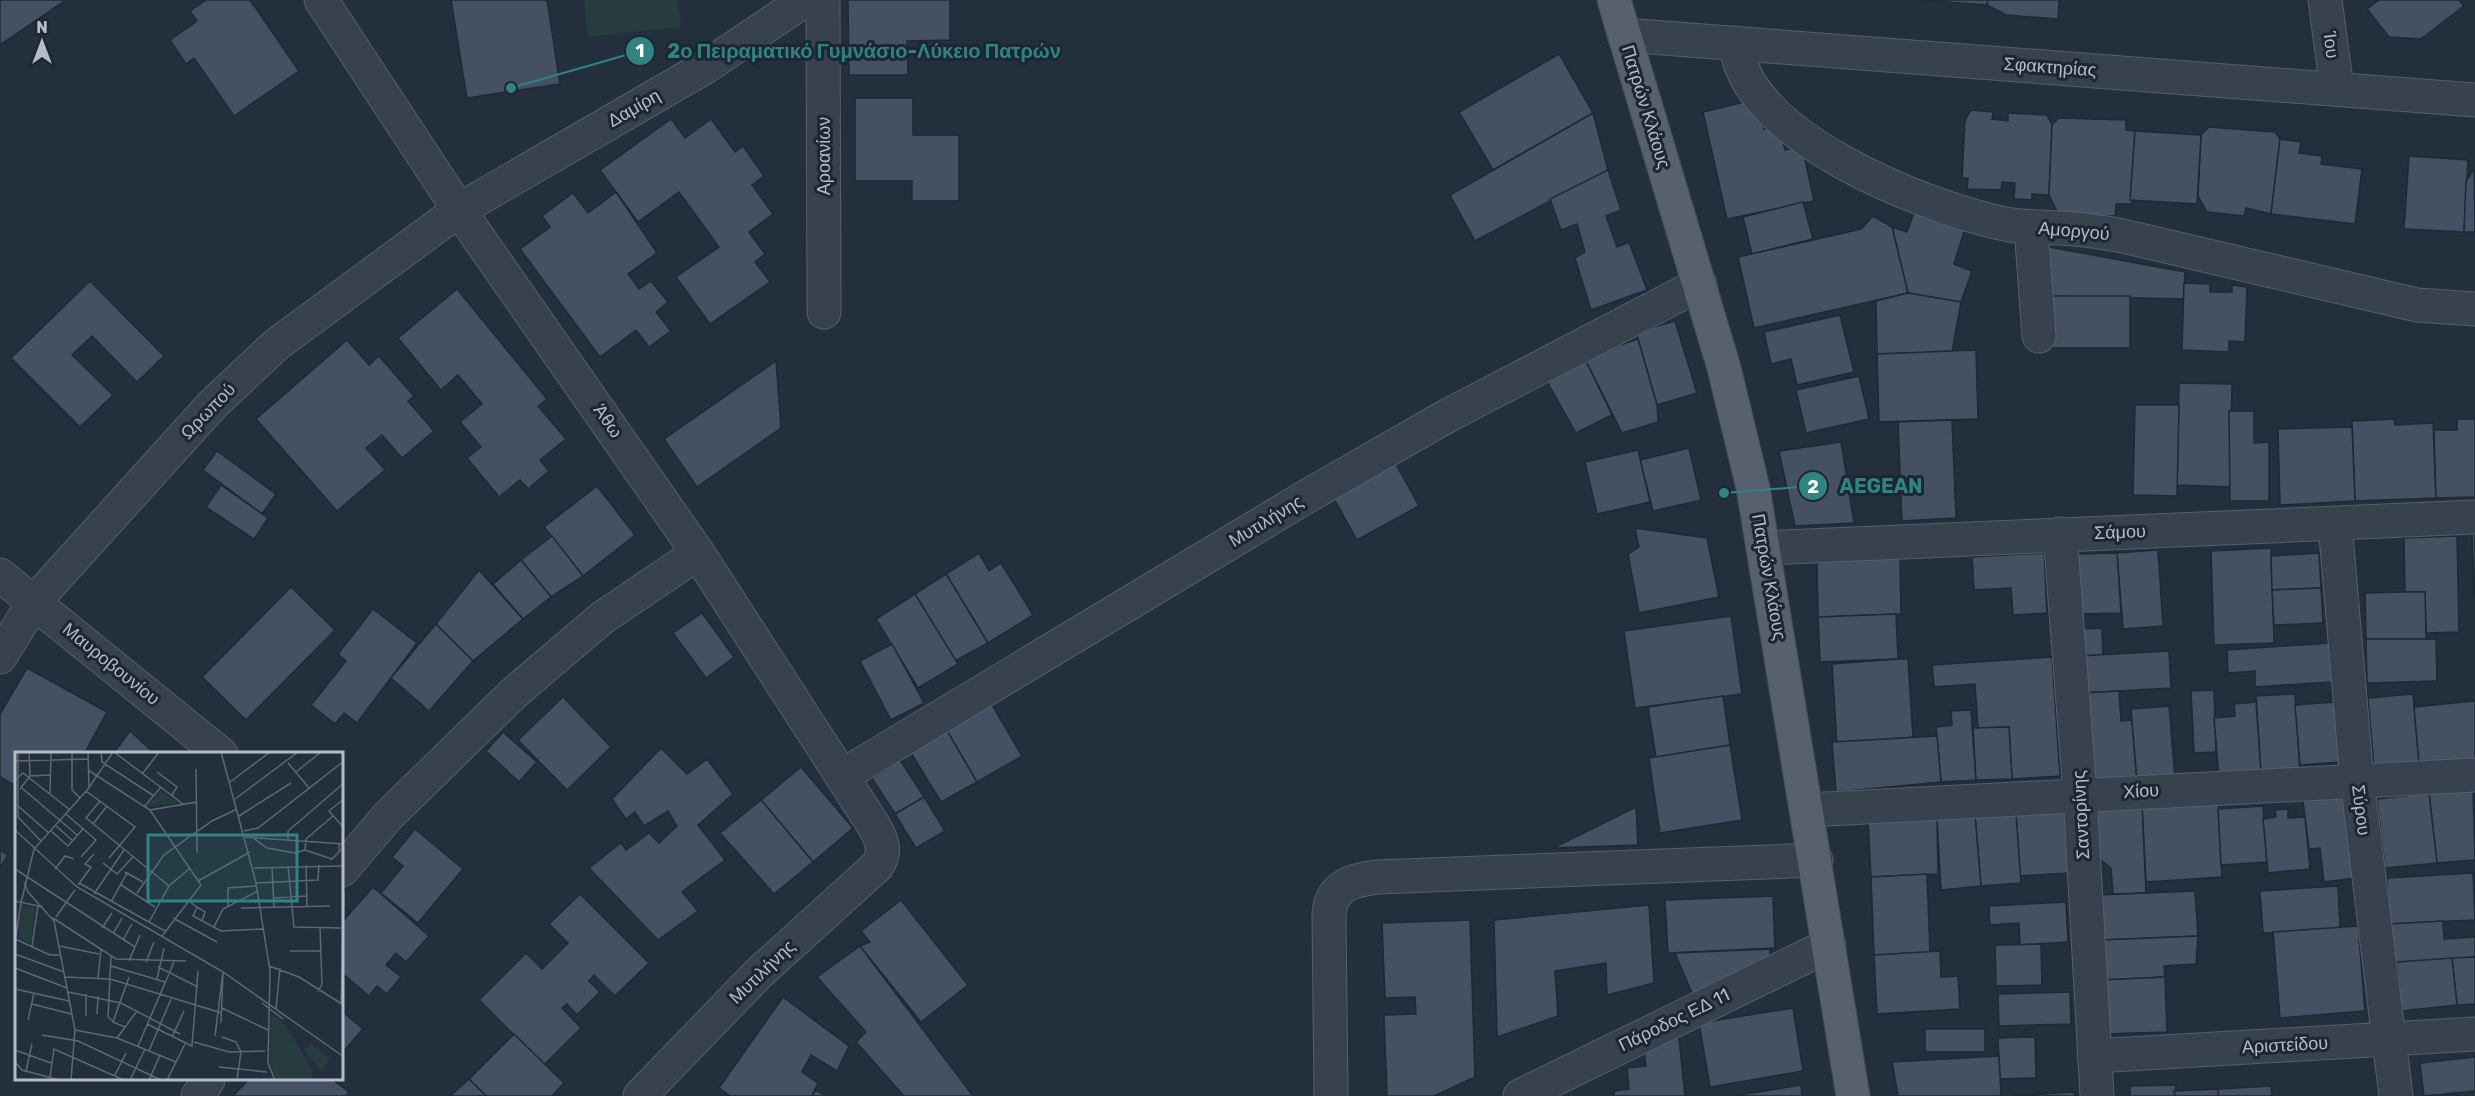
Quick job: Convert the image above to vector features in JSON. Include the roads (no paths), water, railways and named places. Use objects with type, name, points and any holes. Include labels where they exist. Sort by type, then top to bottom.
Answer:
[{"type":"main road","name":"Πατρών Κλάους","points":[[1614,0],[1700,284],[1738,424],[1764,548],[1853,1096]]},
{"type":"street","name":"Άθω","points":[[321,0],[459,210],[698,553],[874,826],[883,850]]},
{"type":"street","name":"Δαμίρη","points":[[459,210],[707,66],[805,0]]},
{"type":"street","name":"Αροανίων","points":[[823,0],[824,312]]},
{"type":"street","name":"Ίου","points":[[2325,0],[2337,89]]},
{"type":"street","name":"Σφακτηρίας","points":[[1624,35],[2475,100]]},
{"type":"street","name":"Αμοργού","points":[[1736,43],[1741,70],[1753,90],[1800,133],[1836,159],[1873,180],[1908,195],[1987,220],[2031,227],[2079,229],[2123,236],[2423,306],[2475,309]]},
{"type":"street","name":"Ωρωπού","points":[[0,657],[34,602],[213,404],[277,344],[459,210]]},
{"type":"street","points":[[2031,227],[2039,336]]},
{"type":"street","name":"Μυτιλήνης","points":[[842,776],[1304,498],[1447,416],[1700,284]]},
{"type":"street","name":"Σάμου","points":[[1764,548],[2475,517]]},
{"type":"street","name":"Σύρου","points":[[2335,524],[2357,780],[2396,1096]]},
{"type":"street","name":"Σαντορίνης","points":[[2061,534],[2080,794],[2097,1096]]},
{"type":"street","points":[[345,860],[513,693],[602,618],[698,553]]},
{"type":"street","name":"Μαυροβουνίου","points":[[0,575],[219,752]]},
{"type":"street","name":"Χίου","points":[[1808,810],[2475,775]]},
{"type":"street","name":"Μυτιλήνης","points":[[651,1093],[759,973],[877,867],[883,850]]},
{"type":"street","points":[[1331,1096],[1329,914],[1333,896],[1345,885],[1377,877],[1816,860]]},
{"type":"street","name":"Πάροδος ΕΔ 11","points":[[1520,1096],[1829,945]]},
{"type":"street","name":"Αριστείδου","points":[[2094,1056],[2475,1034]]},
{"type":"street","points":[[198,1096],[207,1081]]},
{"type":"place","name":"2ο Πειραματικό Γυμνάσιο-Λύκειο Πατρών","points":[[511,88]]},
{"type":"place","name":"AEGEAN","points":[[1724,493]]}]
